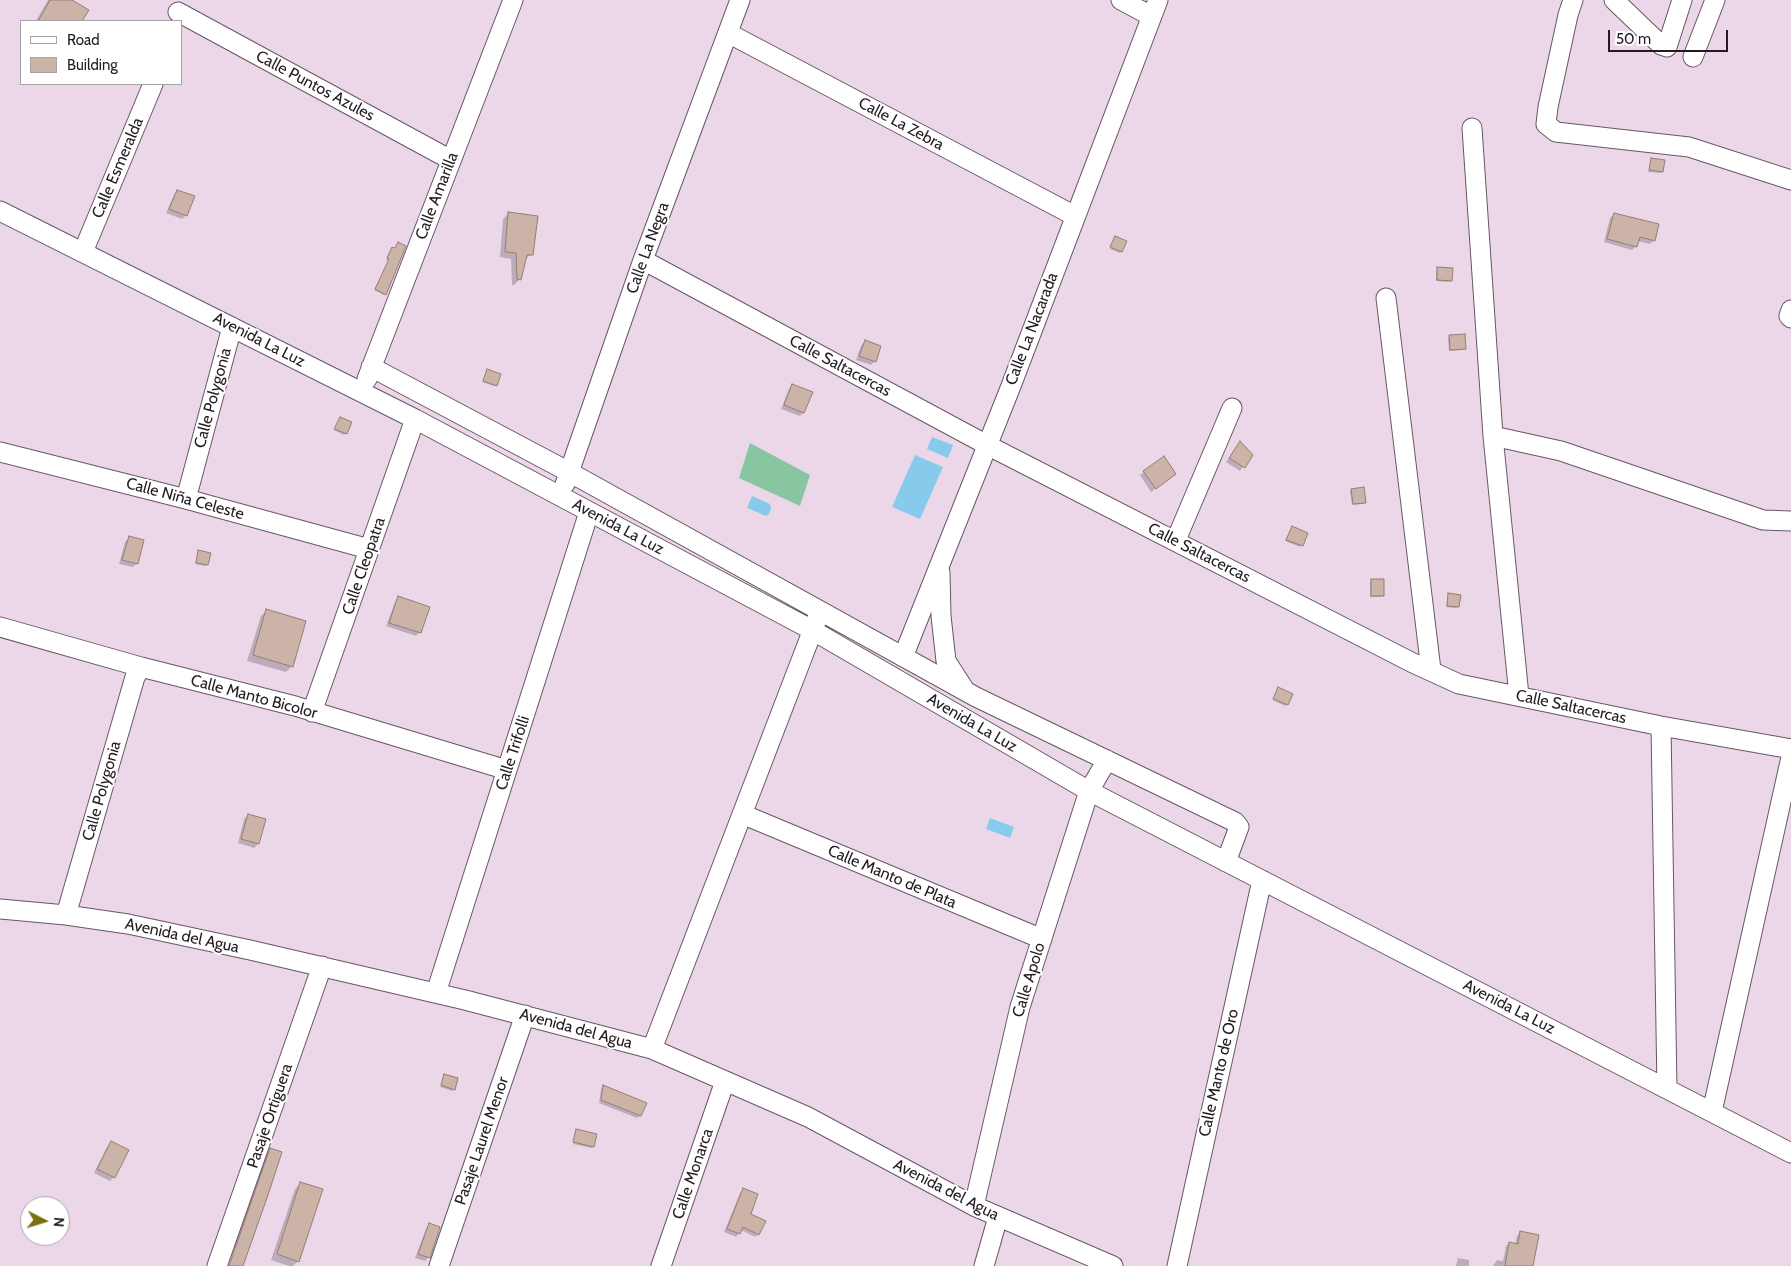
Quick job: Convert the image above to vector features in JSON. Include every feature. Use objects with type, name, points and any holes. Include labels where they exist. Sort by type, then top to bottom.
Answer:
[{"type":"street","name":"Calle Amarilla","points":[[362,392],[513,0]]},
{"type":"street","name":"Calle La Negra","points":[[560,497],[643,260],[740,0]]},
{"type":"street","points":[[1121,0],[1154,8]]},
{"type":"street","points":[[1573,0],[1568,15],[1546,124],[1556,132],[1689,147],[1791,180]]},
{"type":"street","points":[[1614,0],[1660,45],[1667,46],[1682,0]]},
{"type":"street","points":[[1693,56],[1715,0]]},
{"type":"street","name":"Calle La Nacarada","points":[[903,657],[987,445],[1154,8]]},
{"type":"street","name":"Calle Puntos Azules","points":[[179,11],[451,160]]},
{"type":"street","name":"Calle La Zebra","points":[[728,33],[1075,216]]},
{"type":"street","name":"Calle Esmeralda","points":[[83,252],[153,85]]},
{"type":"street","points":[[1472,128],[1493,436],[1519,696]]},
{"type":"street","name":"Avenida La Luz","points":[[0,211],[415,419],[812,630],[1089,791],[1791,1153]]},
{"type":"street","name":"Calle Saltacercas","points":[[643,260],[987,445],[1176,540],[1413,663],[1460,684],[1661,726],[1791,749]]},
{"type":"street","points":[[1386,298],[1430,670]]},
{"type":"street","points":[[1791,310],[1789,316],[1791,318]]},
{"type":"street","name":"Calle Polygonia","points":[[186,498],[232,327]]},
{"type":"street","name":"Avenida La Luz","points":[[372,367],[569,472],[971,694],[1235,822],[1239,827],[1226,862]]},
{"type":"street","points":[[1176,540],[1232,408]]},
{"type":"street","name":"Calle Cleopatra","points":[[312,712],[415,419]]},
{"type":"street","points":[[1493,436],[1561,451],[1763,520],[1791,521]]},
{"type":"street","name":"Calle Niña Celeste","points":[[0,452],[186,498],[370,549]]},
{"type":"street","name":"Calle Trifolli","points":[[436,993],[589,512]]},
{"type":"street","points":[[940,564],[941,616],[946,661],[953,674],[971,694],[990,733]]},
{"type":"street","points":[[652,1049],[820,611]]},
{"type":"street","name":"Calle Manto Bicolor","points":[[0,627],[141,667],[295,706],[507,770]]},
{"type":"street","name":"Calle Polygonia","points":[[66,915],[135,677],[141,667]]},
{"type":"street","points":[[1661,726],[1667,1089]]},
{"type":"street","points":[[1712,1112],[1791,756]]},
{"type":"street","name":"Calle Apolo","points":[[974,1206],[1020,1007],[1089,791],[1107,760]]},
{"type":"street","name":"Calle Manto de Plata","points":[[742,814],[1042,939]]},
{"type":"street","name":"Calle Manto de Oro","points":[[1176,1266],[1262,880]]},
{"type":"street","name":"Avenida del Agua","points":[[0,909],[66,915],[128,924],[436,993],[652,1049],[808,1117],[974,1206],[1113,1266]]},
{"type":"street","name":"Pasaje Ortiguera","points":[[217,1266],[322,966]]},
{"type":"street","name":"Pasaje Laurel Menor","points":[[439,1266],[525,1015]]},
{"type":"street","name":"Calle Monarca","points":[[661,1266],[725,1081]]},
{"type":"street","points":[[984,1266],[998,1216]]},
{"type":"green space","points":[[750,443],[810,475],[800,506],[739,478]]},
{"type":"water","points":[[932,437],[953,445],[948,458],[927,449]]},
{"type":"water","points":[[915,455],[943,467],[920,519],[892,507]]},
{"type":"water","points":[[752,496],[770,504],[769,514],[766,516],[747,508]]},
{"type":"water","points":[[990,818],[1014,827],[1010,838],[986,829]]},
{"type":"building","points":[[50,0],[72,0],[89,10],[83,20],[39,20]]},
{"type":"building","points":[[1651,158],[1665,160],[1663,172],[1649,170]]},
{"type":"building","points":[[177,190],[195,196],[187,216],[169,209]]},
{"type":"building","points":[[508,212],[538,216],[533,255],[527,255],[521,280],[517,279],[516,253],[505,252]]},
{"type":"building","points":[[1614,213],[1659,224],[1655,241],[1640,237],[1637,247],[1607,239]]},
{"type":"building","points":[[1115,236],[1127,241],[1122,252],[1110,247]]},
{"type":"building","points":[[398,242],[406,246],[386,295],[375,289],[389,259],[387,258],[392,247],[395,248]]},
{"type":"building","points":[[1437,267],[1453,268],[1452,281],[1437,280]]},
{"type":"building","points":[[1465,334],[1466,349],[1450,350],[1449,335]]},
{"type":"building","points":[[865,340],[881,346],[876,362],[859,356]]},
{"type":"building","points":[[487,369],[501,374],[497,386],[483,381]]},
{"type":"building","points":[[792,384],[813,392],[804,413],[784,405]]},
{"type":"building","points":[[340,417],[352,422],[347,434],[334,429]]},
{"type":"building","points":[[1240,441],[1253,455],[1245,468],[1229,458]]},
{"type":"building","points":[[1164,456],[1176,474],[1156,489],[1143,471]]},
{"type":"building","points":[[1364,487],[1366,503],[1353,504],[1351,489]]},
{"type":"building","points":[[1292,526],[1308,533],[1303,546],[1286,540]]},
{"type":"building","points":[[129,536],[144,540],[138,564],[122,560]]},
{"type":"building","points":[[198,550],[211,553],[208,565],[196,563]]},
{"type":"building","points":[[1371,579],[1384,579],[1384,596],[1371,596]]},
{"type":"building","points":[[1448,593],[1461,595],[1459,607],[1447,606]]},
{"type":"building","points":[[398,596],[430,607],[421,633],[389,623]]},
{"type":"building","points":[[266,609],[306,621],[293,667],[253,655]]},
{"type":"building","points":[[1278,687],[1293,694],[1288,705],[1273,699]]},
{"type":"building","points":[[248,814],[266,819],[259,844],[241,839]]},
{"type":"building","points":[[444,1074],[458,1078],[455,1090],[441,1085]]},
{"type":"building","points":[[603,1085],[647,1103],[641,1116],[601,1100]]},
{"type":"building","points":[[576,1129],[597,1134],[594,1147],[573,1142]]},
{"type":"building","points":[[111,1141],[129,1150],[115,1178],[97,1169]]},
{"type":"building","points":[[270,1148],[282,1152],[268,1195],[243,1266],[229,1266]]},
{"type":"building","points":[[300,1182],[323,1189],[299,1262],[277,1254]]},
{"type":"building","points":[[743,1188],[758,1194],[751,1214],[766,1221],[759,1235],[743,1227],[740,1234],[727,1229]]},
{"type":"building","points":[[429,1223],[440,1227],[430,1258],[418,1254]]},
{"type":"building","points":[[1520,1231],[1539,1235],[1533,1266],[1505,1266],[1509,1242],[1518,1244]]}]
